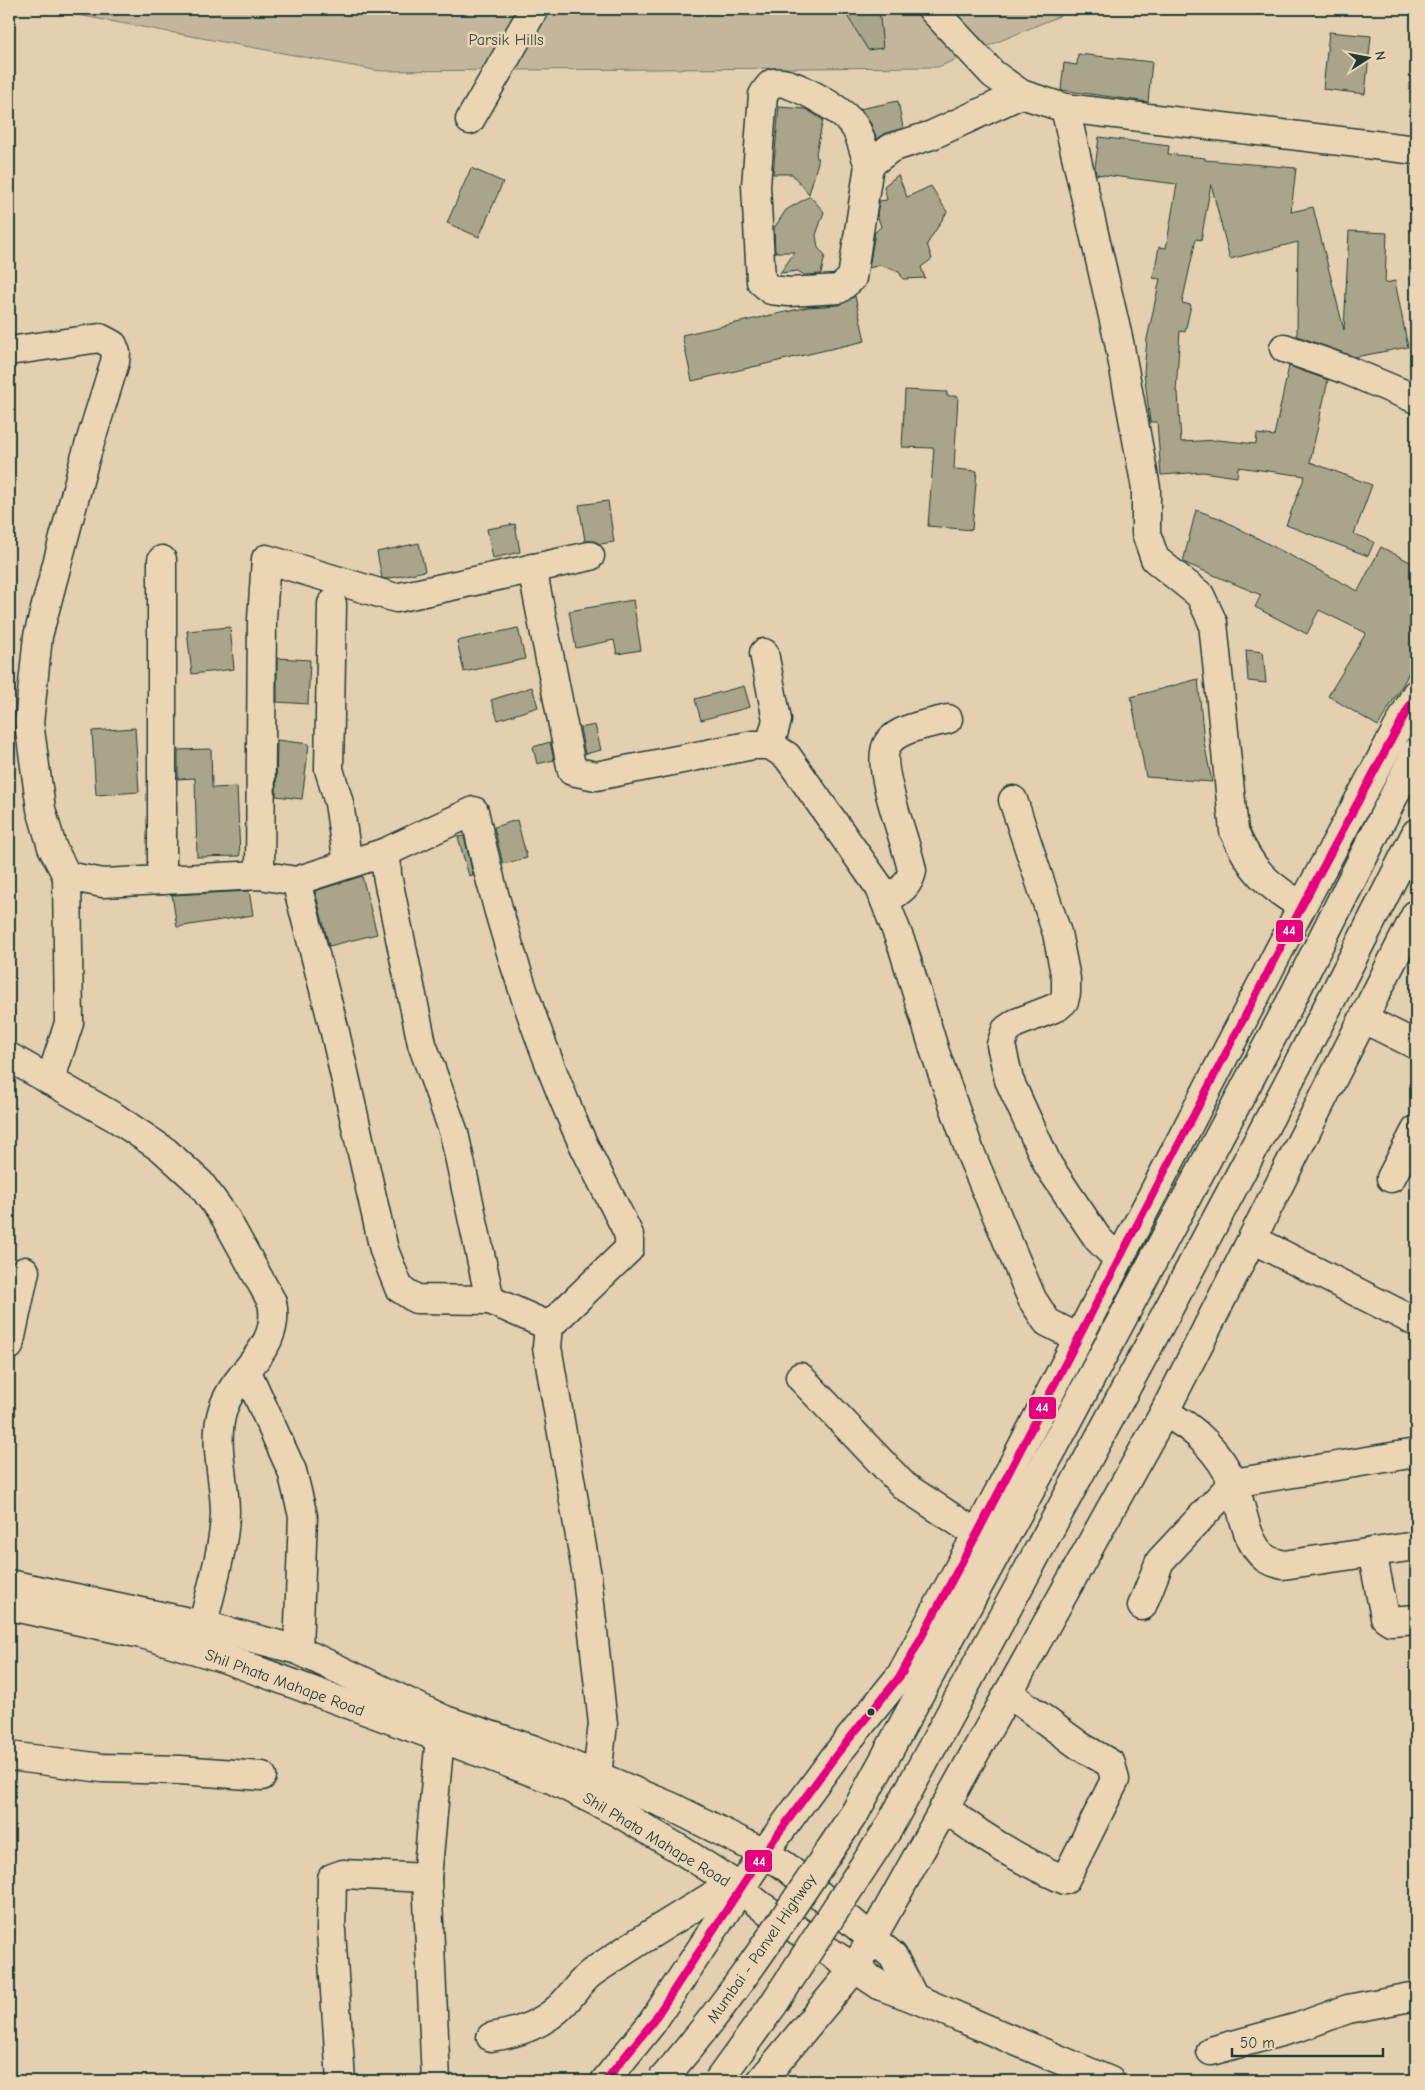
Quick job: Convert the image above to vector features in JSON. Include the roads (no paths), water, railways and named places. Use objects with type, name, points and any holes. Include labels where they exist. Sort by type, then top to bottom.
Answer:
[{"type":"main road","points":[[470,120],[534,9]]},
{"type":"main road","points":[[932,9],[993,74],[1021,94],[1066,108],[1416,150]]},
{"type":"main road","points":[[869,165],[851,121],[796,86],[782,82],[773,83],[767,88],[763,95],[756,186],[761,281],[770,290],[789,292],[839,289],[852,278],[869,165],[891,148],[932,135],[1021,94]]},
{"type":"main road","points":[[1066,108],[1119,342],[1146,488],[1146,533],[1155,559],[1200,595],[1213,623],[1234,831],[1246,859],[1276,890],[1302,906]]},
{"type":"main road","points":[[9,351],[100,338],[114,345],[116,353],[115,362],[84,462],[38,636],[29,723],[41,809],[52,847],[67,876],[69,1023],[50,1081]]},
{"type":"main road","points":[[1284,348],[1344,369],[1416,399]]},
{"type":"main road","points":[[260,875],[262,618],[266,559],[396,598],[590,556]]},
{"type":"main road","points":[[162,560],[162,880]]},
{"type":"main road","points":[[532,568],[572,771],[596,776],[753,745],[770,745],[787,756],[880,888],[903,948],[935,1052],[970,1152],[1032,1299],[1047,1322],[1078,1338]]},
{"type":"main road","points":[[332,604],[329,769],[339,804],[348,864]]},
{"type":"main road","points":[[764,653],[777,720],[770,745]]},
{"type":"main road","points":[[605,2081],[652,2023],[737,1886],[764,1853],[837,1754],[901,1674],[977,1534],[1302,906],[1416,694]]},
{"type":"main road","points":[[885,900],[905,888],[910,880],[912,871],[886,783],[884,760],[887,744],[902,732],[948,719]]},
{"type":"main road","name":"Mumbai - Panvel Highway","points":[[661,2081],[689,2049],[746,1974],[856,1811],[979,1587],[1286,1012],[1416,752]]},
{"type":"main road","points":[[1014,800],[1057,933],[1066,979],[1066,993],[1064,1001],[1057,1007],[1016,1023],[1006,1030],[1000,1045],[1009,1080],[1048,1166],[1098,1239],[1118,1259]]},
{"type":"main road","points":[[67,876],[103,884],[260,875],[296,881],[386,852],[474,811],[502,926],[538,1030],[575,1126],[629,1235],[629,1249],[549,1326],[547,1347],[585,1563],[603,1724],[597,1775]]},
{"type":"main road","points":[[718,2081],[773,2005],[888,1829],[1086,1464],[1313,1038],[1416,833]]},
{"type":"main road","points":[[386,852],[387,875],[422,1044],[454,1133],[490,1300]]},
{"type":"main road","points":[[296,881],[334,1028],[384,1250],[399,1288],[416,1299],[490,1300],[549,1326]]},
{"type":"main road","points":[[762,2081],[854,1968],[872,1938],[1164,1413],[1416,914]]},
{"type":"main road","points":[[1364,1019],[1416,1045]]},
{"type":"main road","points":[[9,1057],[116,1118],[165,1151],[200,1183],[225,1217],[272,1302],[275,1317],[269,1337],[247,1372],[232,1390],[222,1410],[219,1440],[225,1521],[202,1625]]},
{"type":"main road","points":[[1391,1178],[1416,1130]]},
{"type":"main road","points":[[1252,1240],[1416,1322]]},
{"type":"main road","points":[[9,1346],[25,1271]]},
{"type":"main road","points":[[247,1372],[292,1471],[303,1516],[298,1650]]},
{"type":"main road","points":[[800,1377],[904,1486],[977,1534]]},
{"type":"main road","points":[[1164,1413],[1174,1417],[1205,1440],[1233,1483],[1252,1540],[1266,1558],[1283,1565],[1416,1546]]},
{"type":"main road","points":[[1142,1606],[1160,1561],[1233,1483],[1416,1453]]},
{"type":"main road","points":[[1372,1552],[1385,1617],[1391,1621],[1416,1619]]},
{"type":"main road","name":"Shil Phata Mahape Road","points":[[9,1584],[202,1625],[298,1650],[442,1729],[558,1782],[619,1813],[737,1886],[761,1906],[881,1986],[914,1998]]},
{"type":"main road","name":"Shil Phata Mahape Road","points":[[9,1606],[142,1634],[217,1656],[442,1729],[535,1750],[597,1775],[672,1808],[764,1853],[785,1866],[893,1956],[914,1998]]},
{"type":"main road","points":[[944,1807],[964,1823],[1024,1863],[1065,1880],[1115,1780],[1111,1764],[1008,1693]]},
{"type":"main road","points":[[436,2081],[427,1878],[442,1729]]},
{"type":"main road","points":[[9,1756],[102,1768],[180,1770],[262,1776]]},
{"type":"main road","points":[[341,2081],[331,1931],[332,1878],[343,1874],[427,1878]]},
{"type":"main road","points":[[491,2037],[529,2028],[547,2018],[564,2004],[591,1972],[737,1886]]},
{"type":"main road","points":[[1211,2051],[1300,2027],[1348,2008],[1416,1996]]},
{"type":"main road","points":[[914,1998],[1110,2081]]},
{"type":"park label","name":"Parsik Hills","points":[[506,39]]}]
